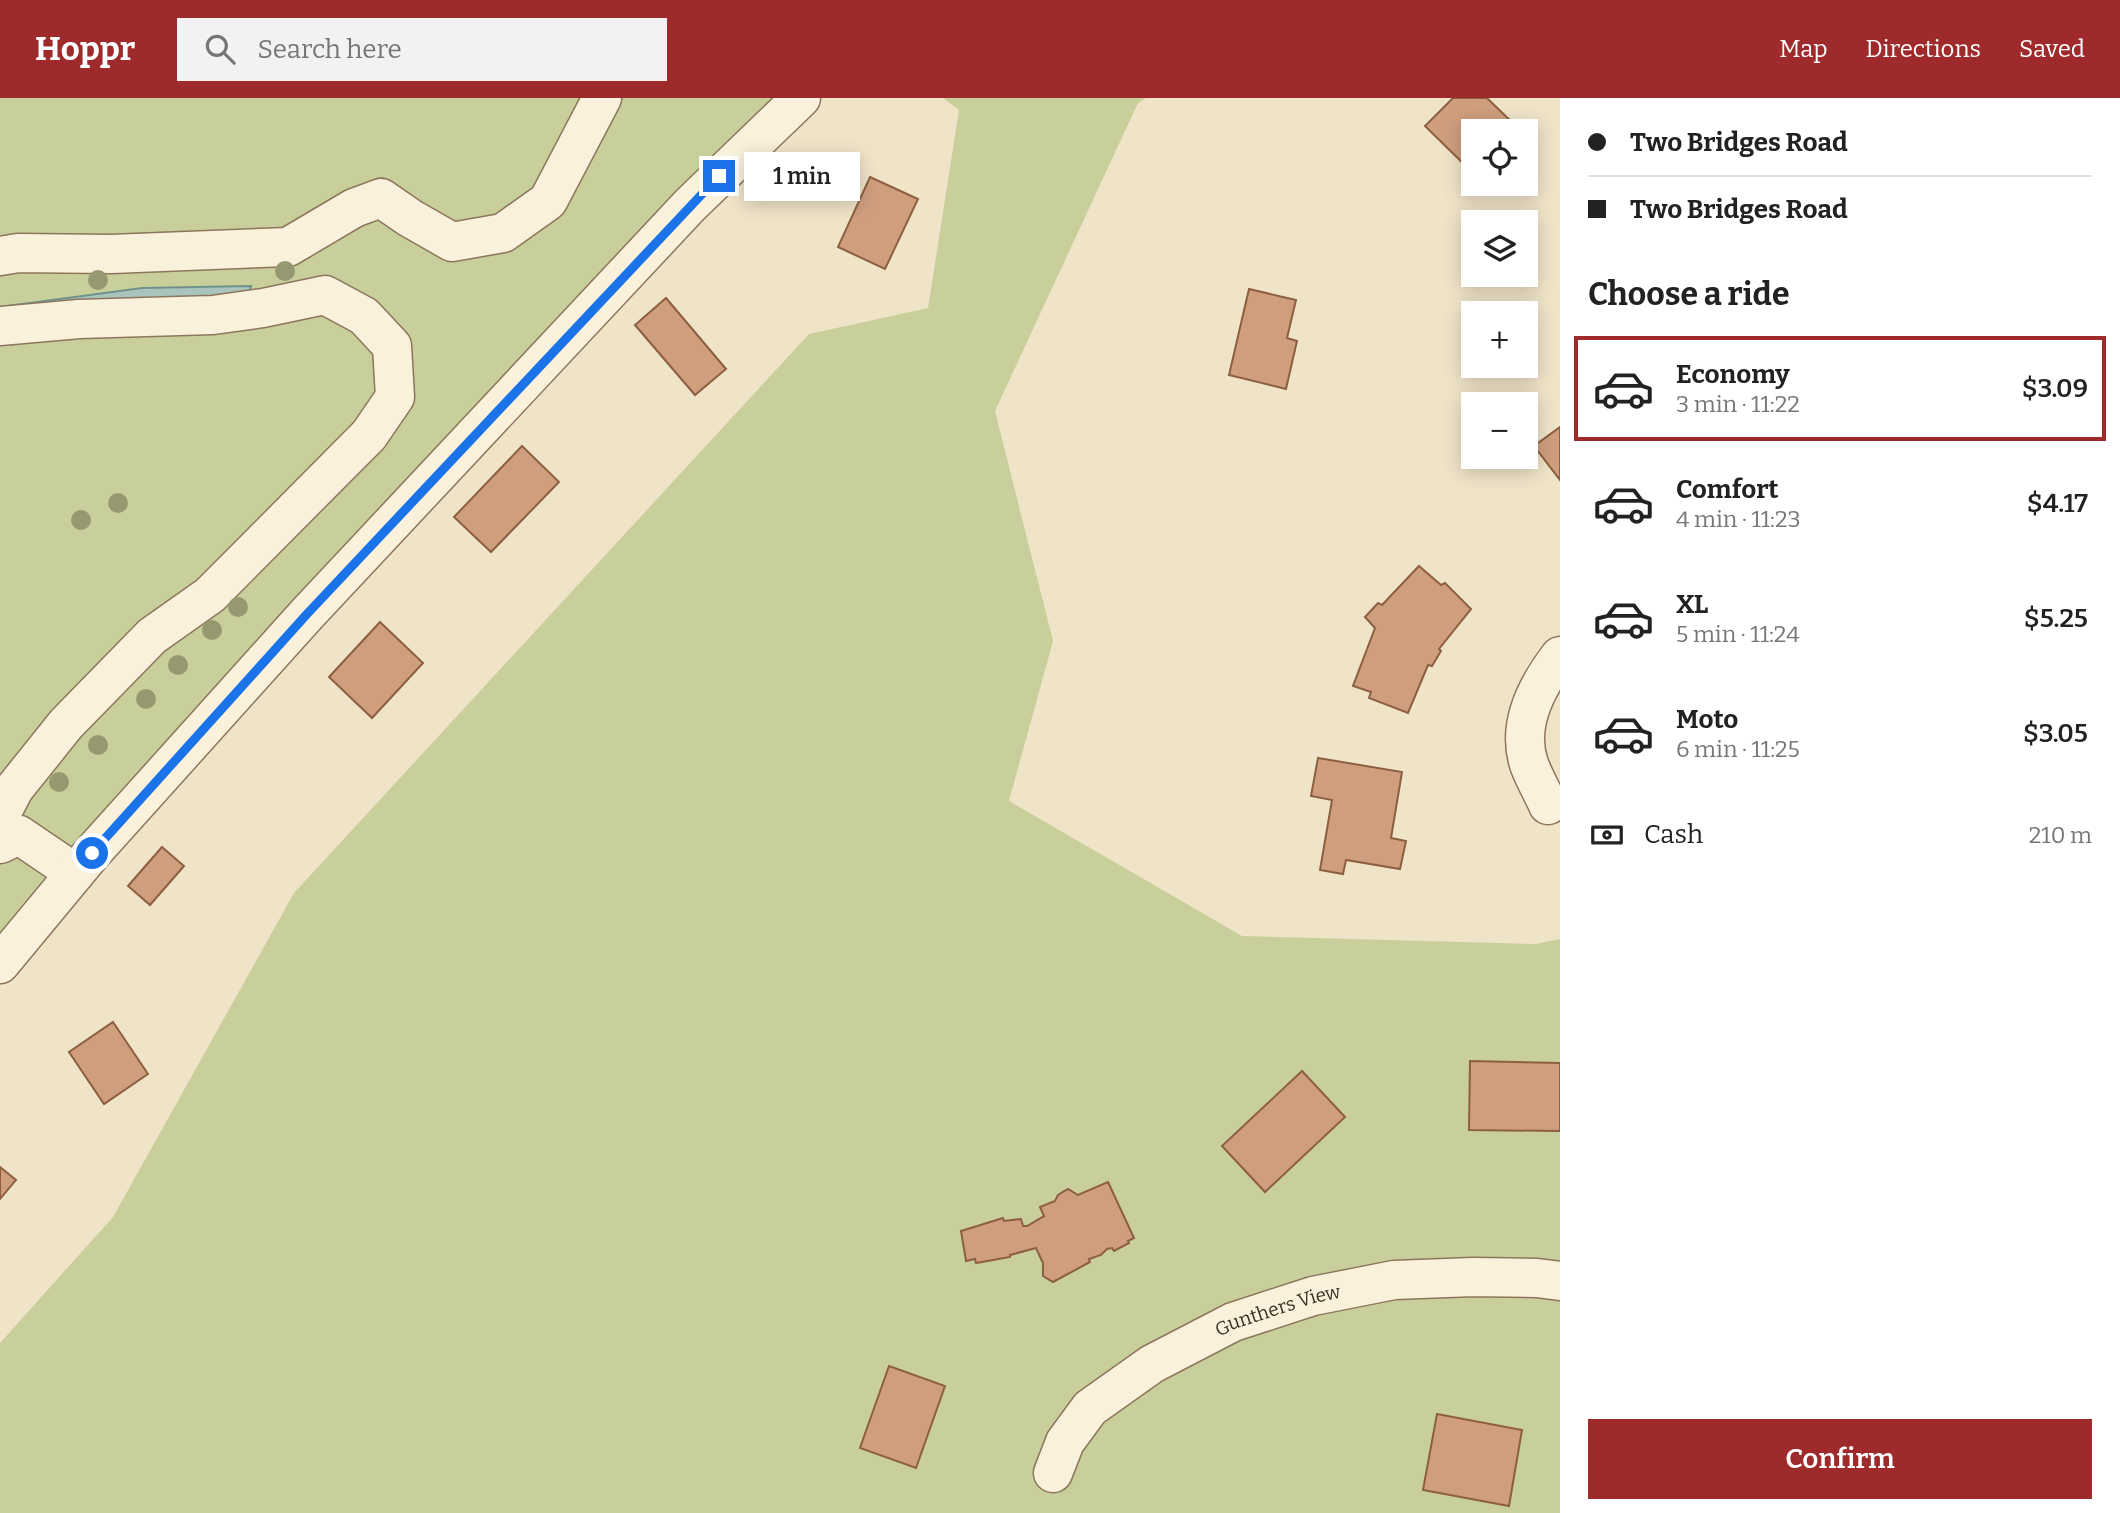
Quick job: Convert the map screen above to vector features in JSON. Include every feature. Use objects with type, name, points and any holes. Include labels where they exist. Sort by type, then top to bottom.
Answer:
[{"type":"street","points":[[0,256],[18,253],[111,254],[288,247],[354,208],[381,198],[452,242],[503,233],[548,201],[602,98]]},
{"type":"street","points":[[733,162],[778,98]]},
{"type":"street","points":[[0,964],[75,873],[307,614],[681,215],[802,98]]},
{"type":"street","points":[[0,326],[79,319],[213,315],[325,295],[364,316],[392,346],[395,397],[369,435],[220,586],[152,636],[66,724],[14,789],[0,816]]},
{"type":"street","points":[[1548,805],[1529,763],[1524,739],[1527,714],[1535,694],[1560,656]]},
{"type":"street","points":[[0,844],[19,835],[75,873]]},
{"type":"street","name":"Gunthers View","points":[[1053,1473],[1065,1442],[1090,1408],[1152,1364],[1233,1322],[1313,1296],[1394,1280],[1474,1277],[1560,1281]]},
{"type":"green space","points":[[0,98],[811,98],[0,960]]},
{"type":"green space","points":[[943,98],[1146,98],[1138,103],[995,411],[1053,641],[1009,801],[1242,936],[1536,944],[1560,939],[1560,1513],[0,1513],[0,1343],[113,1217],[294,893],[809,334],[928,308],[959,110]]},
{"type":"water","points":[[251,286],[246,303],[0,307],[142,288]]},
{"type":"building","points":[[1453,98],[1487,98],[1509,119],[1461,119],[1461,161],[1425,126]]},
{"type":"building","points":[[870,177],[918,199],[885,269],[838,247]]},
{"type":"building","points":[[1249,289],[1296,300],[1287,338],[1297,341],[1286,389],[1229,375]]},
{"type":"building","points":[[666,298],[726,369],[695,395],[635,325]]},
{"type":"building","points":[[1560,427],[1560,480],[1538,451],[1538,443]]},
{"type":"building","points":[[522,446],[559,482],[491,552],[454,517]]},
{"type":"building","points":[[1419,566],[1441,585],[1445,583],[1471,609],[1439,649],[1441,651],[1432,666],[1428,665],[1408,713],[1369,698],[1371,692],[1353,686],[1375,628],[1365,617],[1378,603],[1382,605]]},
{"type":"building","points":[[380,622],[423,663],[372,718],[329,677]]},
{"type":"building","points":[[1318,758],[1402,772],[1391,838],[1406,841],[1400,869],[1346,860],[1343,874],[1320,870],[1332,800],[1311,796]]},
{"type":"building","points":[[162,847],[184,866],[150,905],[128,886]]},
{"type":"building","points":[[113,1022],[148,1074],[104,1104],[69,1052]]},
{"type":"building","points":[[1470,1061],[1560,1063],[1560,1131],[1469,1130]]},
{"type":"building","points":[[1302,1071],[1345,1117],[1265,1192],[1222,1146]]},
{"type":"building","points":[[0,1167],[16,1180],[0,1199]]},
{"type":"building","points":[[1108,1182],[1134,1238],[1128,1241],[1129,1243],[1114,1251],[1112,1248],[1107,1249],[1101,1255],[1089,1259],[1090,1262],[1053,1282],[1043,1276],[1043,1263],[1036,1248],[1010,1257],[976,1263],[975,1259],[966,1261],[961,1231],[1003,1218],[1004,1221],[1021,1219],[1023,1226],[1027,1226],[1044,1216],[1040,1207],[1055,1201],[1058,1195],[1068,1189],[1078,1195]]},
{"type":"building","points":[[889,1366],[945,1386],[916,1468],[860,1448]]},
{"type":"building","points":[[1437,1414],[1522,1430],[1509,1506],[1423,1490]]},
{"type":"route","points":[[92,853],[307,614],[719,176]]}]
